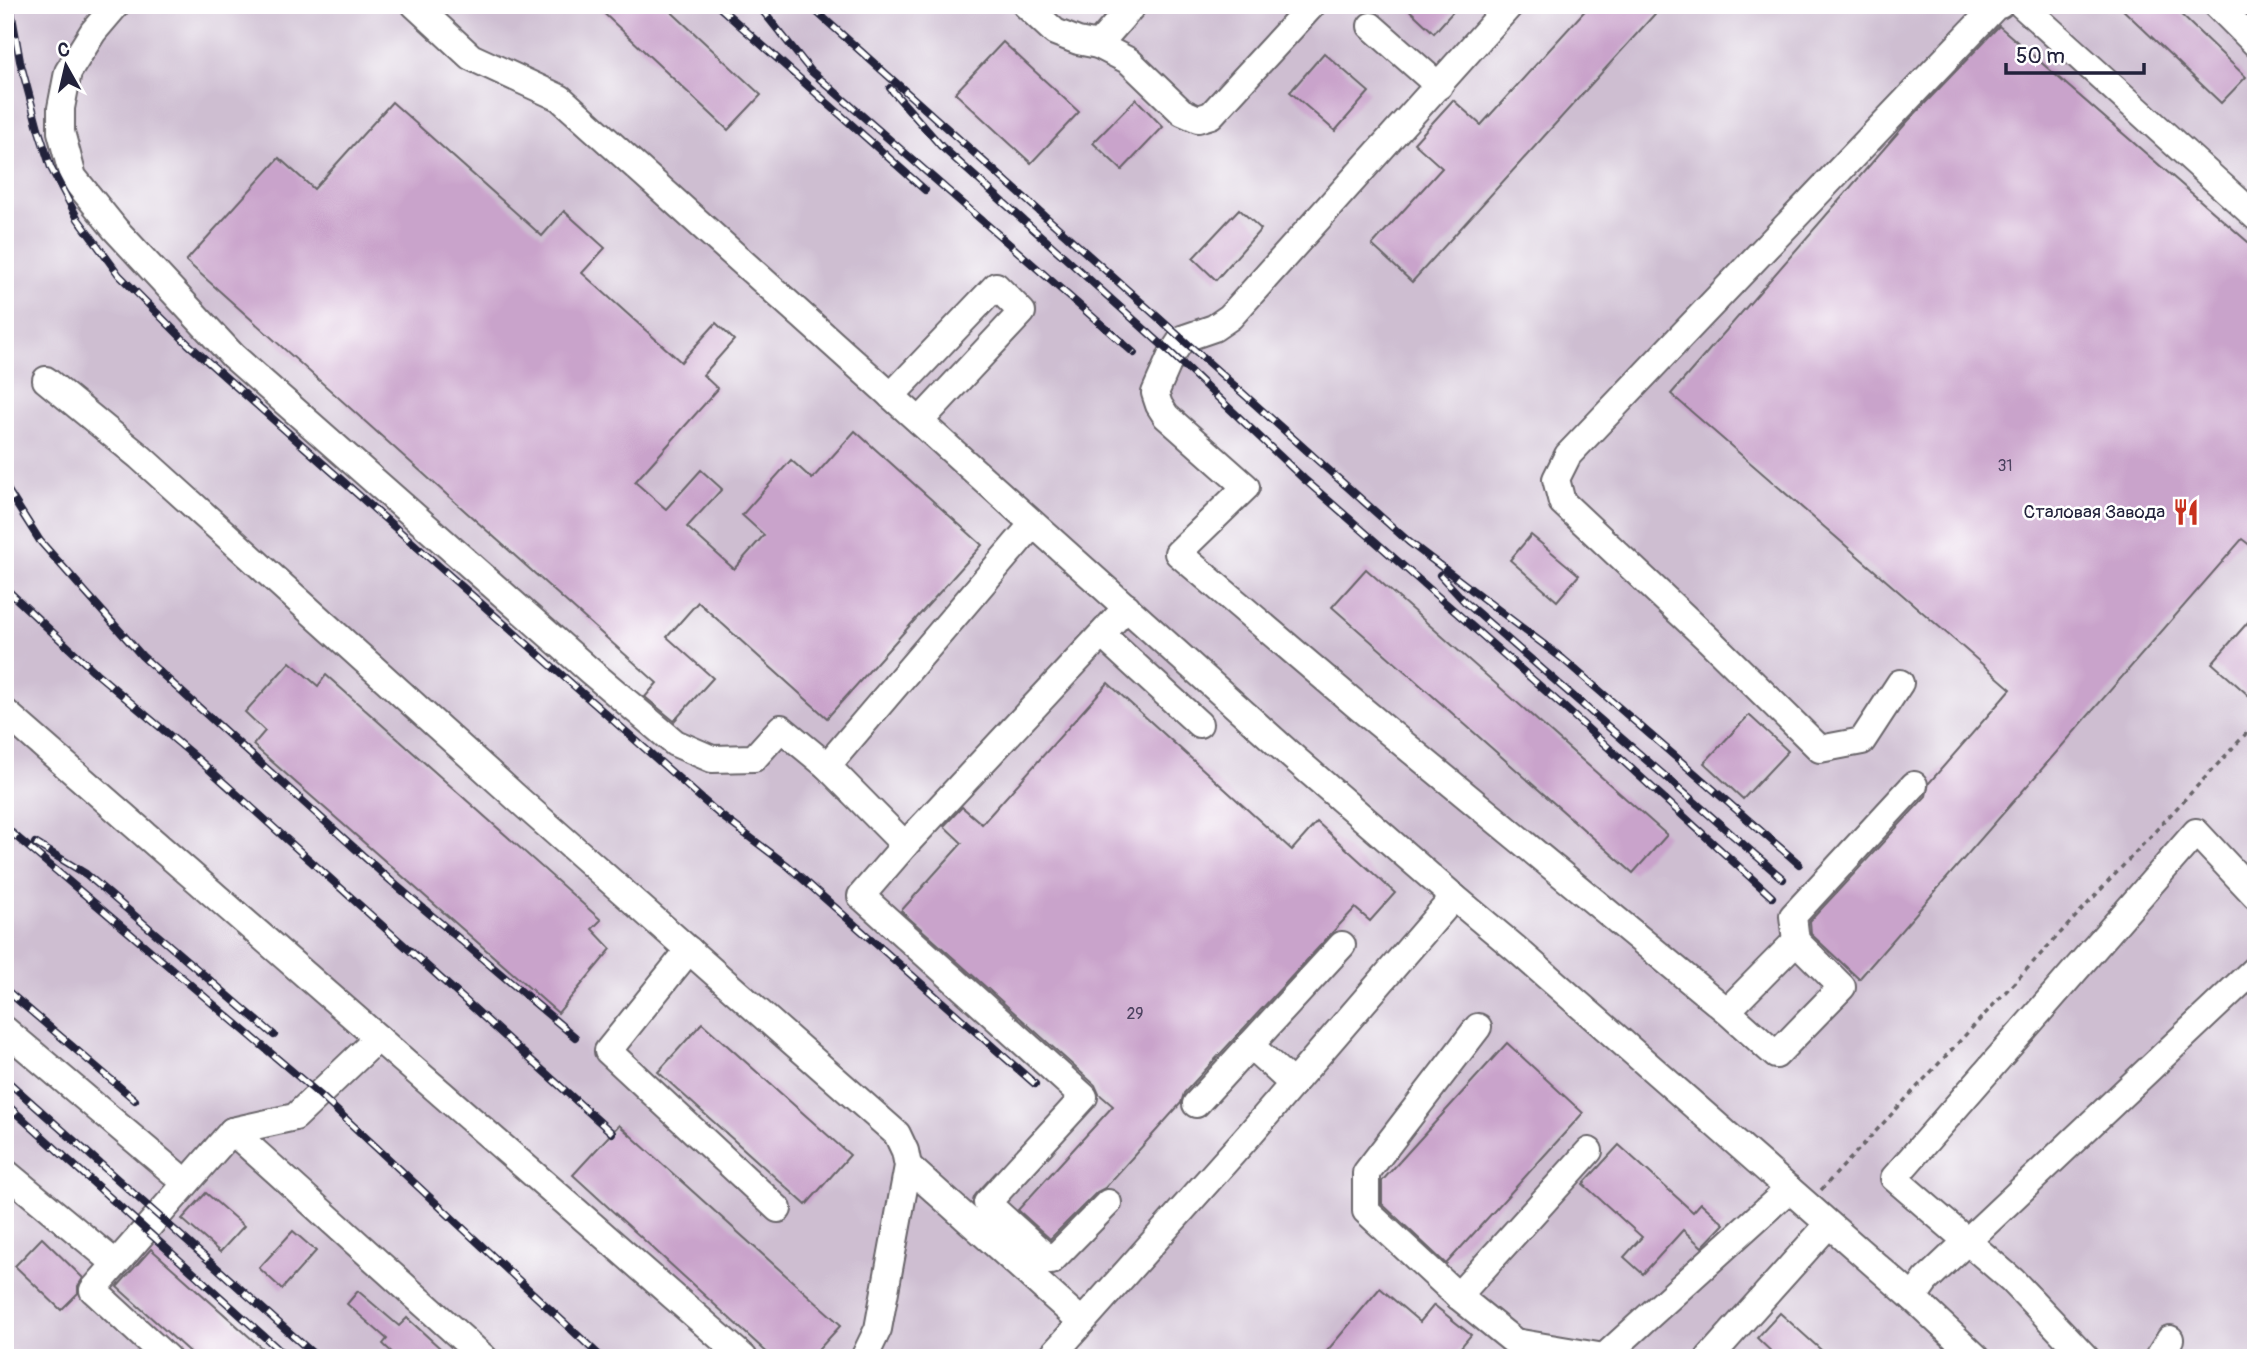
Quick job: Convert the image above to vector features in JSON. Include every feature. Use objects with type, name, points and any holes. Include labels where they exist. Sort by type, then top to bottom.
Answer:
[{"type":"lane","points":[[116,5],[93,32],[68,72],[61,108],[61,132],[73,177],[115,229],[233,356],[675,743],[712,759],[754,758],[781,728],[827,766],[905,845]]},
{"type":"lane","points":[[415,5],[471,57],[560,98],[1033,524],[1978,1358]]},
{"type":"lane","points":[[1026,5],[1055,32],[1098,45],[1129,61],[1182,112],[1198,119],[1211,115],[1312,5]]},
{"type":"lane","points":[[1098,45],[1133,5]]},
{"type":"lane","points":[[1510,5],[1230,317],[1214,328],[1182,339],[1172,354],[1155,393],[1159,405],[1166,416],[1246,486],[1178,553],[1360,708],[1727,1011],[1776,1055],[1842,987],[1796,941],[1793,916],[1914,785]]},
{"type":"lane","points":[[1900,683],[1862,741],[1820,749],[1562,502],[1556,479],[1569,455],[1996,6],[2000,5]]},
{"type":"lane","points":[[2022,5],[2256,217]]},
{"type":"lane","points":[[2217,5],[2256,44]]},
{"type":"lane","points":[[1371,26],[1439,86]]},
{"type":"lane","points":[[891,396],[996,286],[1022,312],[920,421]]},
{"type":"lane","points":[[46,380],[140,457],[519,800],[897,1134],[905,1150],[908,1166],[878,1329],[864,1358]]},
{"type":"lane","points":[[827,766],[1033,524]]},
{"type":"lane","points":[[1108,1203],[1051,1261],[987,1203],[1084,1097],[861,896],[905,845],[1127,607]]},
{"type":"lane","points":[[1102,635],[1199,724]]},
{"type":"lane","points":[[5,712],[744,1358]]},
{"type":"lane","points":[[2086,1358],[2012,1280],[1895,1178],[2196,832],[2256,896]]},
{"type":"lane","points":[[1050,1358],[1293,1084],[1454,897]]},
{"type":"lane","points":[[1727,1011],[1796,941]]},
{"type":"lane","points":[[1196,1104],[1342,945]]},
{"type":"lane","points":[[689,950],[608,1051],[779,1209]]},
{"type":"lane","points":[[1913,1298],[1926,1280],[2256,968]]},
{"type":"lane","points":[[1478,1027],[1366,1173],[1366,1211],[1458,1296],[1508,1350],[1604,1357],[1788,1189]]},
{"type":"lane","points":[[5,1030],[186,1183]]},
{"type":"lane","points":[[167,1358],[93,1290],[232,1131],[295,1117],[378,1038]]},
{"type":"lane","points":[[1250,1045],[1293,1084]]},
{"type":"lane","points":[[232,1131],[484,1358]]},
{"type":"lane","points":[[1458,1296],[1589,1151]]},
{"type":"lane","points":[[908,1166],[1082,1322]]},
{"type":"lane","points":[[5,1172],[115,1263]]},
{"type":"lane","points":[[1710,1357],[1828,1226]]},
{"type":"path","points":[[1817,1195],[2256,723]]},
{"type":"path","points":[[2250,1358],[2256,1347]]},
{"type":"shaded area","points":[[5,5],[2256,5],[2256,1358],[5,1358]]},
{"type":"building","points":[[595,5],[664,5],[761,95],[728,130]]},
{"type":"building","points":[[1404,5],[1459,5],[1434,33]]},
{"type":"building","points":[[1590,5],[1663,5],[1412,282],[1372,245],[1442,168],[1414,143],[1453,100],[1481,125]]},
{"type":"building","points":[[2118,5],[2171,5],[2246,77],[2221,103]]},
{"type":"building","points":[[1999,26],[2256,249],[2256,550],[2242,539],[1859,979],[1811,934],[1810,921],[1926,796],[1929,783],[2011,689],[1671,394],[1908,121]]},
{"type":"building","points":[[1003,42],[1079,112],[1031,163],[955,93]]},
{"type":"building","points":[[1324,53],[1369,92],[1335,131],[1290,92]]},
{"type":"building","points":[[1136,99],[1163,127],[1122,170],[1093,143]]},
{"type":"building","points":[[392,102],[542,236],[564,211],[605,248],[582,273],[681,362],[716,323],[734,340],[703,375],[718,389],[635,482],[666,509],[701,470],[722,489],[687,527],[734,569],[764,535],[742,515],[791,460],[812,479],[855,431],[982,545],[827,718],[698,602],[667,637],[713,678],[674,721],[645,697],[657,683],[186,261],[279,158],[314,189]]},
{"type":"building","points":[[1239,209],[1261,229],[1216,280],[1193,258]]},
{"type":"building","points":[[1531,535],[1579,575],[1557,601],[1510,560]]},
{"type":"building","points":[[1366,569],[1667,835],[1633,873],[1332,607]]},
{"type":"building","points":[[2256,613],[2256,702],[2212,663]]},
{"type":"building","points":[[290,662],[318,686],[326,675],[601,920],[592,929],[611,949],[558,1013],[253,745],[265,731],[245,712]]},
{"type":"building","points":[[1108,683],[1292,850],[1317,822],[1395,893],[1370,921],[1355,908],[1184,1093],[1181,1103],[1105,1188],[1097,1192],[1050,1239],[1018,1210],[1113,1106],[1099,1094],[1095,1085],[901,911],[962,843],[944,826],[962,807],[982,824]]},
{"type":"building","points":[[1749,715],[1788,751],[1743,799],[1704,763]]},
{"type":"building","points":[[702,1023],[850,1155],[806,1205],[658,1072]]},
{"type":"building","points":[[1507,1043],[1583,1113],[1446,1264],[1382,1204],[1382,1181]]},
{"type":"building","points":[[619,1125],[841,1325],[811,1358],[773,1358],[573,1175]]},
{"type":"building","points":[[1619,1145],[1693,1212],[1701,1203],[1724,1224],[1702,1247],[1683,1230],[1643,1274],[1624,1257],[1642,1237],[1583,1184]]},
{"type":"building","points":[[206,1193],[244,1226],[220,1252],[182,1219]]},
{"type":"building","points":[[293,1231],[316,1251],[282,1289],[259,1268]]},
{"type":"building","points":[[42,1238],[83,1278],[78,1286],[78,1293],[61,1310],[15,1266]]},
{"type":"building","points":[[151,1249],[273,1358],[196,1358],[117,1287]]},
{"type":"building","points":[[1380,1288],[1420,1322],[1434,1305],[1471,1335],[1452,1358],[1321,1358]]},
{"type":"building","points":[[358,1291],[399,1326],[407,1318],[451,1358],[398,1358],[383,1344],[387,1339],[347,1304]]},
{"type":"building","points":[[1780,1313],[1830,1358],[1778,1358],[1757,1338]]},
{"type":"railway","points":[[10,5],[20,61],[51,168],[78,219],[119,275],[188,344],[719,814],[788,866],[1035,1084]]},
{"type":"railway","points":[[717,5],[925,190]]},
{"type":"railway","points":[[758,5],[811,71],[1134,353]]},
{"type":"railway","points":[[809,5],[1409,542],[1563,659],[1799,864]]},
{"type":"railway","points":[[890,88],[941,146],[1172,354],[1304,479],[1565,708],[1772,897]]},
{"type":"railway","points":[[5,486],[40,541],[142,656],[391,881],[575,1037]]},
{"type":"railway","points":[[1440,575],[1465,602],[1783,879]]},
{"type":"railway","points":[[5,588],[96,673],[200,761],[612,1133]]},
{"type":"railway","points":[[5,827],[320,1095],[602,1358]]},
{"type":"railway","points":[[35,843],[86,874],[274,1035]]},
{"type":"railway","points":[[5,989],[135,1100]]},
{"type":"railway","points":[[5,1079],[318,1358]]},
{"type":"railway","points":[[5,1103],[288,1358]]},
{"type":"place","name":"Сталовая Завода","points":[[2186,512]]}]
